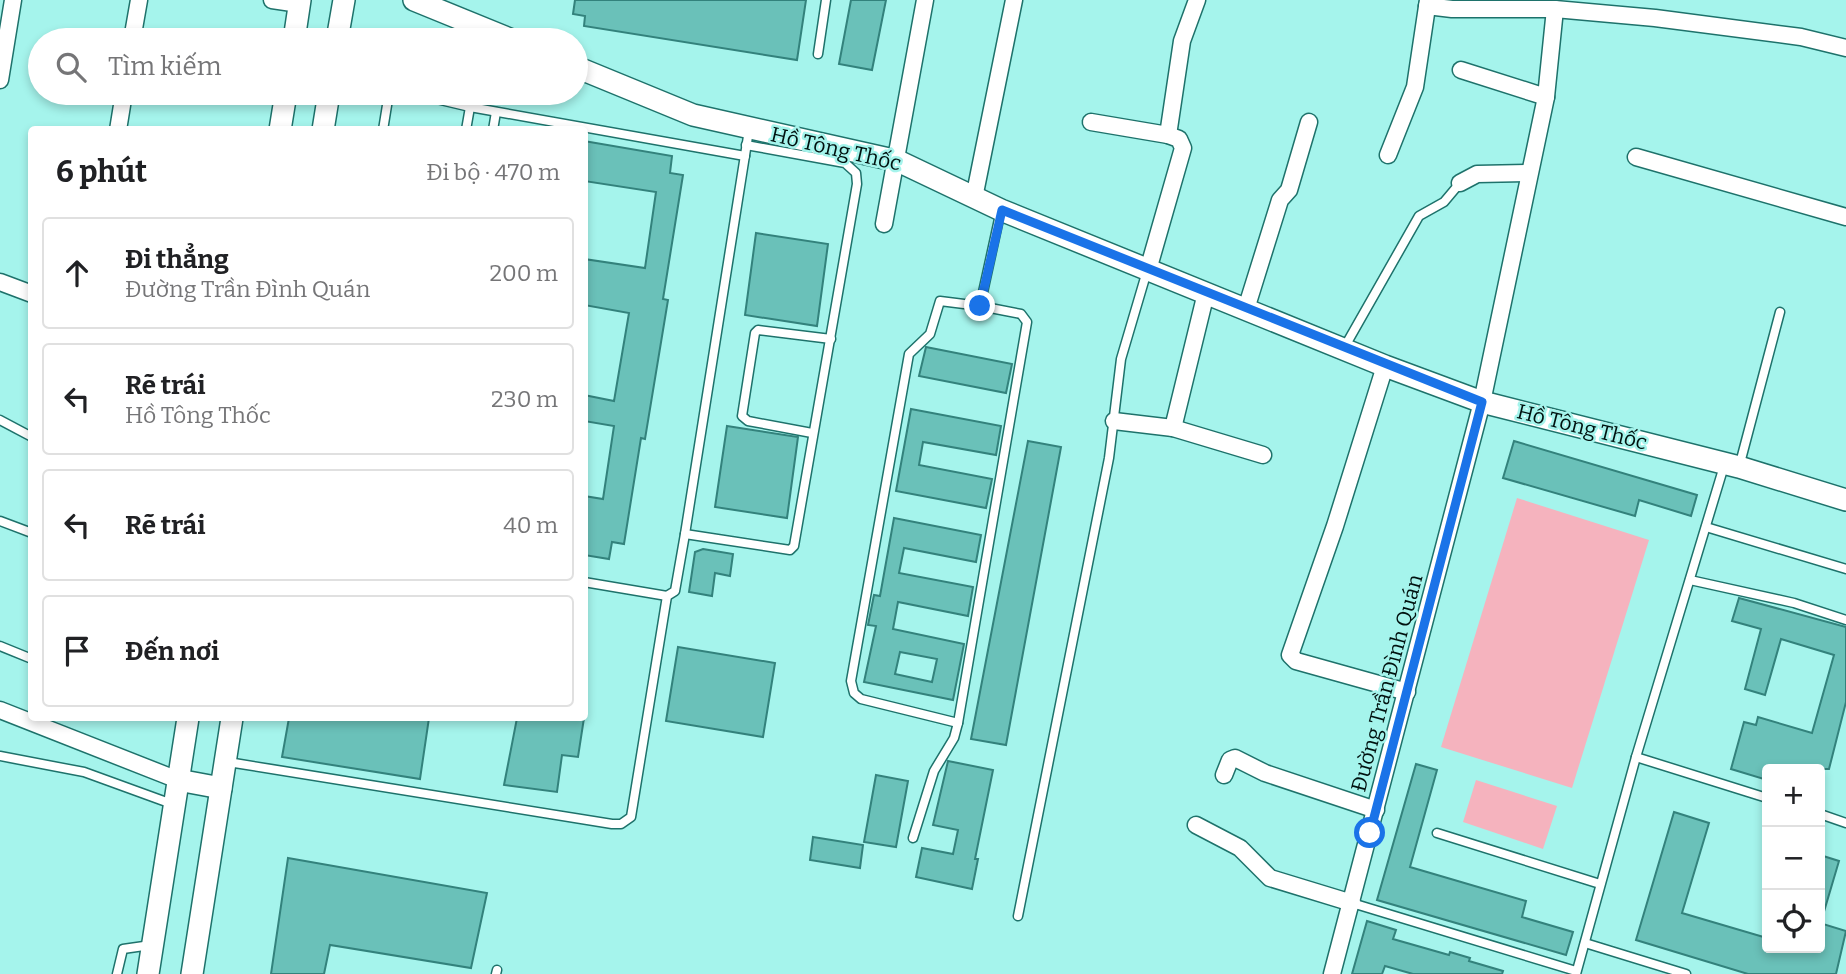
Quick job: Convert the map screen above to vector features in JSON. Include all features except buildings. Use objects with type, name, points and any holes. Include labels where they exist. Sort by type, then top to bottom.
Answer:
[{"type":"street","points":[[0,80],[13,0]]},
{"type":"street","points":[[134,28],[139,0]]},
{"type":"street","points":[[272,0],[300,2],[296,28]]},
{"type":"street","points":[[339,28],[344,0]]},
{"type":"street","points":[[414,0],[483,28]]},
{"type":"street","points":[[884,224],[898,161],[925,0]]},
{"type":"street","points":[[974,198],[1014,0]]},
{"type":"street","points":[[1168,135],[1182,41],[1197,0]]},
{"type":"street","points":[[1388,155],[1415,87],[1427,3],[1451,9],[1555,9],[1655,18],[1801,37],[1846,48]]},
{"type":"street","name":"Đường Trần Đình Quán","points":[[1332,974],[1482,402],[1546,97],[1555,9]]},
{"type":"street","points":[[1461,70],[1546,97]]},
{"type":"street","name":"Hồ Tông Thốc","points":[[588,72],[748,137],[898,161],[1002,210],[1385,366],[1482,402],[1732,465],[1846,500]]},
{"type":"street","points":[[119,126],[122,105]]},
{"type":"street","points":[[281,126],[284,105]]},
{"type":"street","points":[[324,126],[327,105]]},
{"type":"street","points":[[1091,122],[1179,138],[1183,148],[1148,270]]},
{"type":"street","points":[[1246,309],[1280,200],[1289,190],[1308,122]]},
{"type":"street","points":[[1636,157],[1846,217]]},
{"type":"street","points":[[1460,183],[1477,174],[1529,173]]},
{"type":"street","points":[[0,282],[28,292]]},
{"type":"street","points":[[1173,428],[1206,293]]},
{"type":"street","points":[[1385,366],[1335,526],[1290,654],[1296,661],[1407,692]]},
{"type":"street","points":[[1114,421],[1173,428],[1264,455]]},
{"type":"street","points":[[0,710],[178,780],[221,788]]},
{"type":"street","points":[[148,974],[188,721]]},
{"type":"street","points":[[192,974],[232,721]]},
{"type":"street","points":[[1224,775],[1230,760],[1235,758],[1265,773],[1376,810]]},
{"type":"street","points":[[1196,825],[1240,848],[1270,878],[1352,902]]},
{"type":"lane","points":[[818,54],[826,0]]},
{"type":"lane","points":[[384,126],[387,105]]},
{"type":"lane","points":[[462,105],[575,126]]},
{"type":"lane","points":[[467,126],[470,107]]},
{"type":"lane","points":[[494,126],[496,112]]},
{"type":"lane","points":[[588,128],[745,156]]},
{"type":"lane","points":[[588,583],[667,596],[674,591],[748,137],[849,165],[856,173],[857,184],[793,549],[685,534]]},
{"type":"lane","points":[[1344,348],[1419,216],[1444,202],[1460,183]]},
{"type":"lane","points":[[980,306],[1002,210]]},
{"type":"lane","points":[[1018,916],[1114,421],[1121,359],[1148,270]]},
{"type":"lane","points":[[913,838],[934,771],[954,738],[958,723],[1027,322],[1021,314],[940,301],[930,334],[909,354],[851,681],[854,693],[861,699],[958,723]]},
{"type":"lane","points":[[1352,902],[1576,973],[1636,757],[1706,527],[1732,465],[1780,312]]},
{"type":"lane","points":[[812,433],[748,421],[743,416],[755,333],[758,330],[831,340]]},
{"type":"lane","points":[[0,420],[28,435]]},
{"type":"lane","points":[[0,521],[28,532]]},
{"type":"lane","points":[[1706,527],[1846,569]]},
{"type":"lane","points":[[1690,580],[1794,603],[1846,620]]},
{"type":"lane","points":[[225,762],[621,824],[634,810],[667,596]]},
{"type":"lane","points":[[0,646],[28,657]]},
{"type":"lane","points":[[0,756],[83,772],[174,805]]},
{"type":"lane","points":[[1636,757],[1762,796]]},
{"type":"lane","points":[[1825,816],[1846,823]]},
{"type":"lane","points":[[1437,833],[1600,884]]},
{"type":"lane","points":[[1585,943],[1686,974]]},
{"type":"lane","points":[[117,974],[123,949],[152,945]]},
{"type":"shaded area","points":[[1517,498],[1649,540],[1572,788],[1441,747]]},
{"type":"shaded area","points":[[1476,780],[1557,806],[1543,849],[1463,822]]},
{"type":"route","points":[[980,306],[1002,210],[1385,366],[1482,402],[1370,833]]}]
